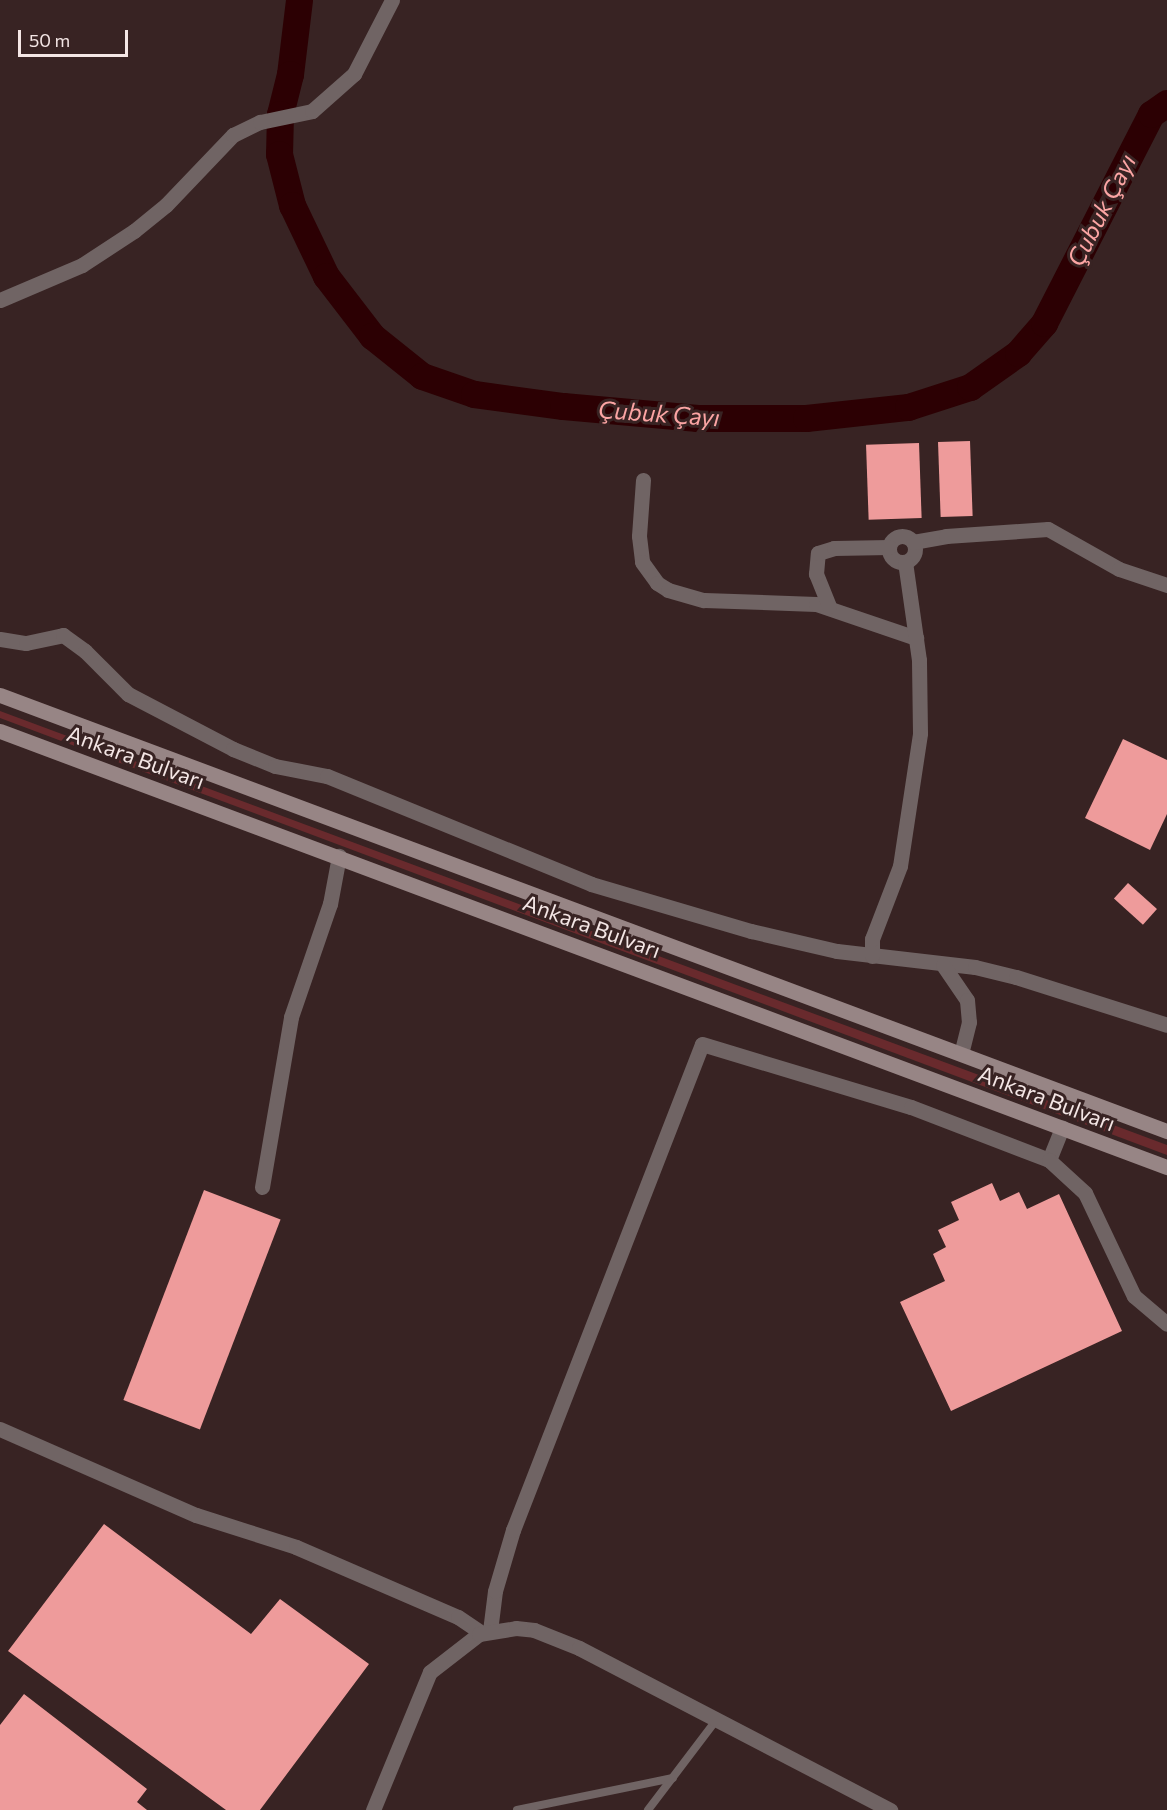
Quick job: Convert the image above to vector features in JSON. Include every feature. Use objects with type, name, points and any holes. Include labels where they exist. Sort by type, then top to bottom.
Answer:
[{"type":"main road","name":"Ankara Bulvarı","points":[[0,695],[1167,1131]]},
{"type":"main road","name":"Ankara Bulvarı","points":[[0,731],[339,855],[1167,1167]]},
{"type":"street","points":[[0,300],[98,256],[166,206],[233,135],[260,122],[312,111],[354,74],[392,0]]},
{"type":"street","points":[[643,480],[639,550],[647,572],[657,583],[677,595],[704,600],[829,606],[916,638]]},
{"type":"street","points":[[829,606],[816,573],[818,553],[834,548],[889,547],[898,536],[913,542],[946,536],[1048,529],[1119,569],[1167,585]]},
{"type":"street","points":[[905,562],[914,554],[913,542]]},
{"type":"street","points":[[889,547],[894,560],[905,562]]},
{"type":"street","points":[[872,956],[872,939],[900,866],[914,784],[922,694],[905,562]]},
{"type":"street","points":[[0,639],[26,643],[63,635],[85,651],[128,694],[233,749],[275,766],[327,776],[551,870],[751,931],[872,956],[1016,977],[1167,1025]]},
{"type":"street","points":[[262,1187],[291,1017],[330,904],[339,855]]},
{"type":"street","points":[[943,966],[968,1000],[969,1022],[960,1053]]},
{"type":"street","points":[[486,1632],[513,1530],[702,1044],[911,1107],[1049,1160],[1085,1193],[1134,1296],[1167,1323]]},
{"type":"street","points":[[1049,1160],[1062,1128]]},
{"type":"street","points":[[0,1429],[196,1515],[297,1547],[458,1617],[486,1632]]},
{"type":"street","points":[[372,1810],[426,1679],[454,1651],[486,1632],[516,1628],[557,1638],[890,1810]]},
{"type":"lane","points":[[648,1810],[717,1719]]},
{"type":"lane","points":[[517,1810],[673,1778]]},
{"type":"shaded area","points":[[0,711],[1167,1145],[1167,1155],[0,718]]},
{"type":"building","points":[[970,441],[973,516],[941,517],[938,442]]},
{"type":"building","points":[[919,443],[922,518],[869,520],[866,445]]},
{"type":"building","points":[[1123,739],[1167,760],[1167,814],[1150,850],[1085,818]]},
{"type":"building","points":[[1128,883],[1157,909],[1143,925],[1114,899]]},
{"type":"building","points":[[992,1183],[1000,1201],[1019,1192],[1027,1209],[1059,1194],[1122,1331],[951,1411],[900,1302],[945,1281],[933,1254],[946,1247],[938,1230],[959,1220],[951,1202]]},
{"type":"building","points":[[204,1190],[281,1219],[200,1429],[123,1400]]},
{"type":"building","points":[[104,1524],[251,1634],[280,1599],[369,1664],[260,1810],[226,1810],[8,1651]]},
{"type":"building","points":[[24,1694],[147,1789],[137,1802],[147,1810],[0,1810],[0,1725]]},
{"type":"waterway","name":"Çubuk Çayı","points":[[299,0],[290,74],[280,114],[279,154],[292,205],[326,276],[372,336],[422,376],[474,394],[563,406],[697,418],[806,418],[908,407],[970,387],[1018,353],[1044,323],[1151,114],[1167,103]]}]
